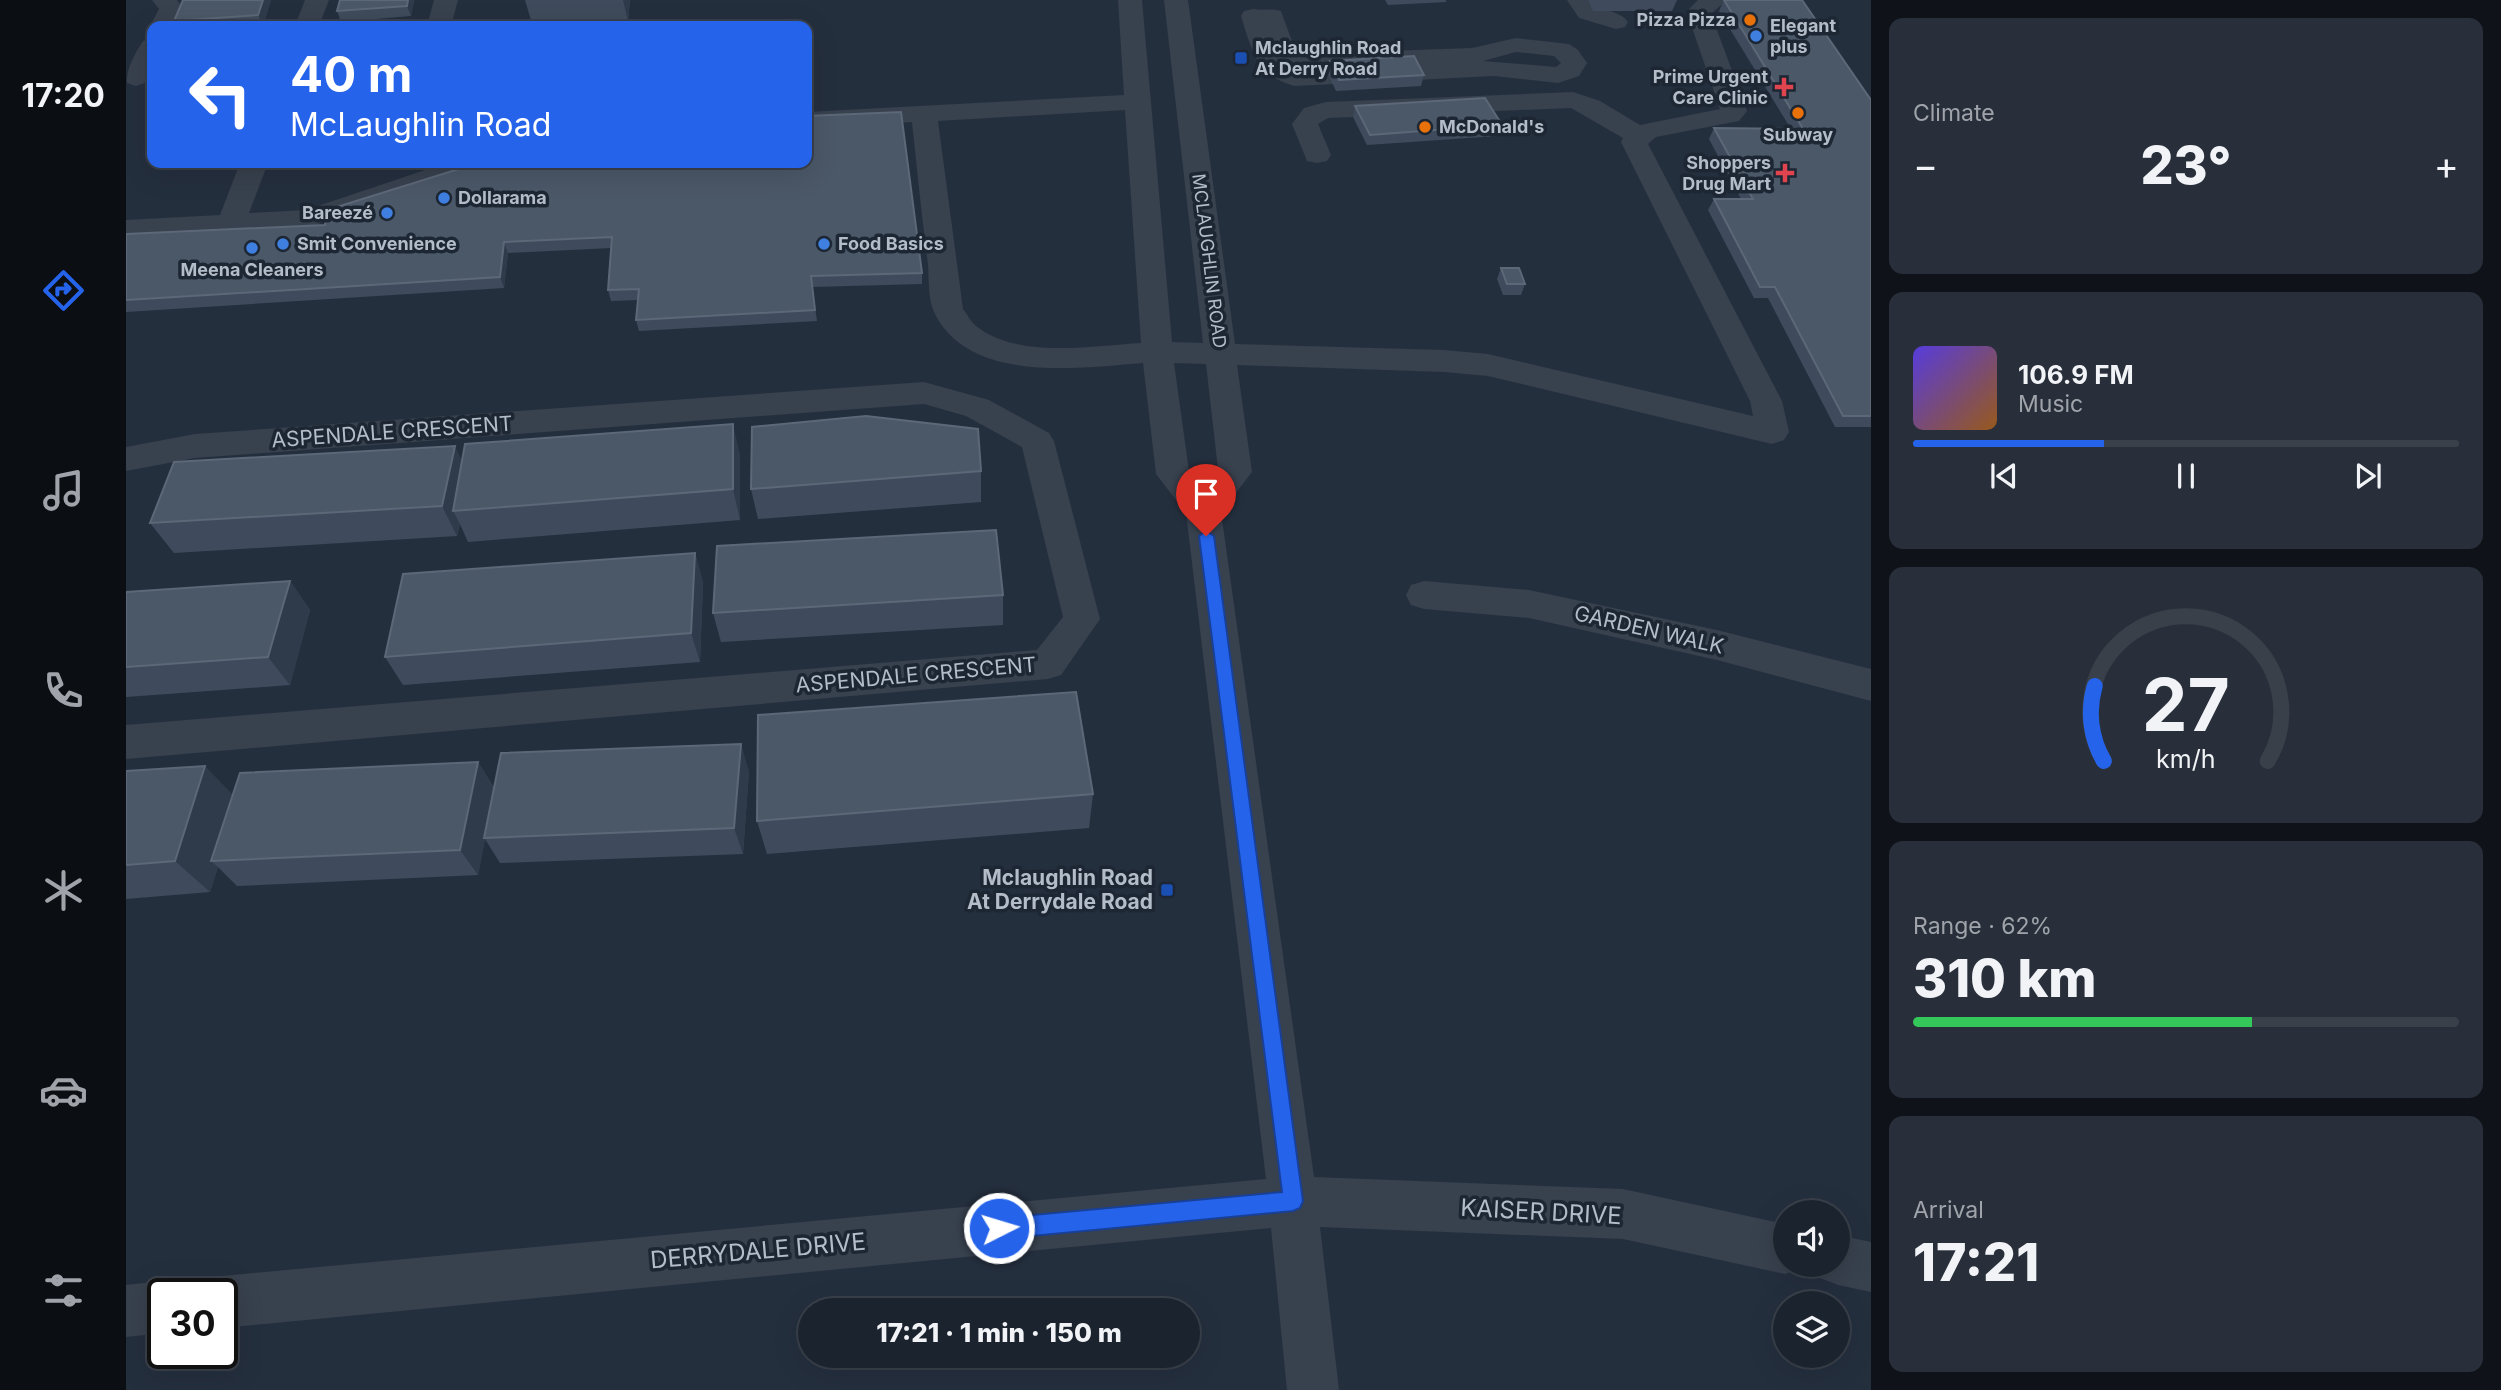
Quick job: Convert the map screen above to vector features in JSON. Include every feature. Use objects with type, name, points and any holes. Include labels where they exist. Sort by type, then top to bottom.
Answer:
[{"type":"street","points":[[164,0],[171,8],[164,21]]},
{"type":"street","points":[[309,21],[317,0]]},
{"type":"street","points":[[440,21],[446,0]]},
{"type":"street","points":[[543,21],[546,0]]},
{"type":"street","points":[[1130,0],[1157,352],[1173,474],[1203,510],[1293,1201],[1313,1390]]},
{"type":"street","name":"MCLAUGHLIN ROAD","points":[[1177,0],[1235,472],[1203,510]]},
{"type":"street","points":[[1579,0],[1588,13],[1616,22]]},
{"type":"street","points":[[924,114],[948,310],[965,333],[996,349],[1026,356],[1064,358],[1157,352],[1444,361],[1488,365],[1772,432],[1766,401],[1634,142],[1647,131],[1730,115],[1734,111],[1702,22],[1701,9],[1716,0]]},
{"type":"street","points":[[1262,16],[1289,58],[1300,62],[1472,56],[1516,45],[1560,49],[1569,55],[1574,63],[1570,71],[1558,75],[1494,68],[1295,78],[1279,72],[1266,55],[1262,16]]},
{"type":"street","points":[[136,78],[147,56]]},
{"type":"street","points":[[812,120],[1137,102]]},
{"type":"street","points":[[1317,155],[1305,124],[1313,114],[1326,110],[1496,103],[1532,114],[1606,117],[1641,136]]},
{"type":"street","points":[[231,223],[252,168]]},
{"type":"street","points":[[126,229],[309,218],[457,168]]},
{"type":"street","name":"ASPENDALE CRESCENT","points":[[126,459],[195,446],[924,393],[977,408],[1037,441],[1082,619],[1048,664],[126,742]]},
{"type":"street","name":"GARDEN WALK","points":[[1424,596],[1529,604],[1717,645],[1871,685]]},
{"type":"street","name":"KAISER DRIVE","points":[[1293,1201],[1623,1214],[1773,1246]]},
{"type":"street","name":"DERRYDALE DRIVE","points":[[238,1300],[1293,1201]]},
{"type":"street","points":[[1850,1263],[1871,1267]]},
{"type":"street","points":[[126,1311],[147,1309]]},
{"type":"building","points":[[183,0],[263,0],[258,15],[174,21]]},
{"type":"building","points":[[340,0],[408,0],[407,6],[337,11]]},
{"type":"building","points":[[1724,0],[1802,0],[1871,100],[1871,416],[1843,416],[1775,287],[1760,287],[1714,199],[1753,199],[1714,128],[1803,129]]},
{"type":"building","points":[[1414,56],[1424,75],[1339,80],[1330,61]]},
{"type":"building","name":"McDonald's","points":[[1485,98],[1502,125],[1370,135],[1355,106]]},
{"type":"building","points":[[901,112],[922,273],[811,276],[815,310],[636,320],[639,289],[608,290],[612,237],[504,242],[500,277],[126,300],[126,234],[325,225],[327,210],[462,168],[812,168],[812,116]]},
{"type":"building","points":[[1501,268],[1519,268],[1525,284],[1507,284]]},
{"type":"building","points":[[866,416],[978,429],[981,471],[751,489],[752,427]]},
{"type":"building","points":[[733,424],[733,489],[453,511],[465,444]]},
{"type":"building","points":[[455,446],[442,506],[150,523],[174,462]]},
{"type":"building","points":[[996,530],[1003,595],[713,613],[717,546]]},
{"type":"building","points":[[695,553],[691,633],[385,657],[403,574]]},
{"type":"building","points":[[290,581],[268,657],[126,667],[126,592]]},
{"type":"building","points":[[1076,692],[1093,794],[757,821],[758,715]]},
{"type":"building","points":[[741,744],[734,828],[484,838],[501,753]]},
{"type":"building","points":[[478,762],[460,850],[211,861],[240,773]]},
{"type":"building","points":[[205,766],[175,861],[126,865],[126,771]]},
{"type":"place","name":"Pizza Pizza","points":[[1750,20]]},
{"type":"place","name":"Elegant plus","points":[[1756,36]]},
{"type":"place","name":"Mclaughlin Road At Derry Road","points":[[1241,58]]},
{"type":"place","name":"Prime Urgent Care Clinic","points":[[1784,87]]},
{"type":"place","name":"Subway","points":[[1798,113]]},
{"type":"place","name":"McDonald's","points":[[1425,127]]},
{"type":"place","name":"Shoppers Drug Mart","points":[[1785,173]]},
{"type":"place","name":"Dollarama","points":[[444,198]]},
{"type":"place","name":"Bareezé","points":[[387,213]]},
{"type":"place","name":"Smit Convenience","points":[[283,244]]},
{"type":"place","name":"Food Basics","points":[[824,244]]},
{"type":"place","name":"Meena Cleaners","points":[[252,248]]},
{"type":"place","name":"Mclaughlin Road At Derrydale Road","points":[[1167,890]]},
{"type":"route","points":[[999,1228],[1293,1201],[1206,536]]}]
